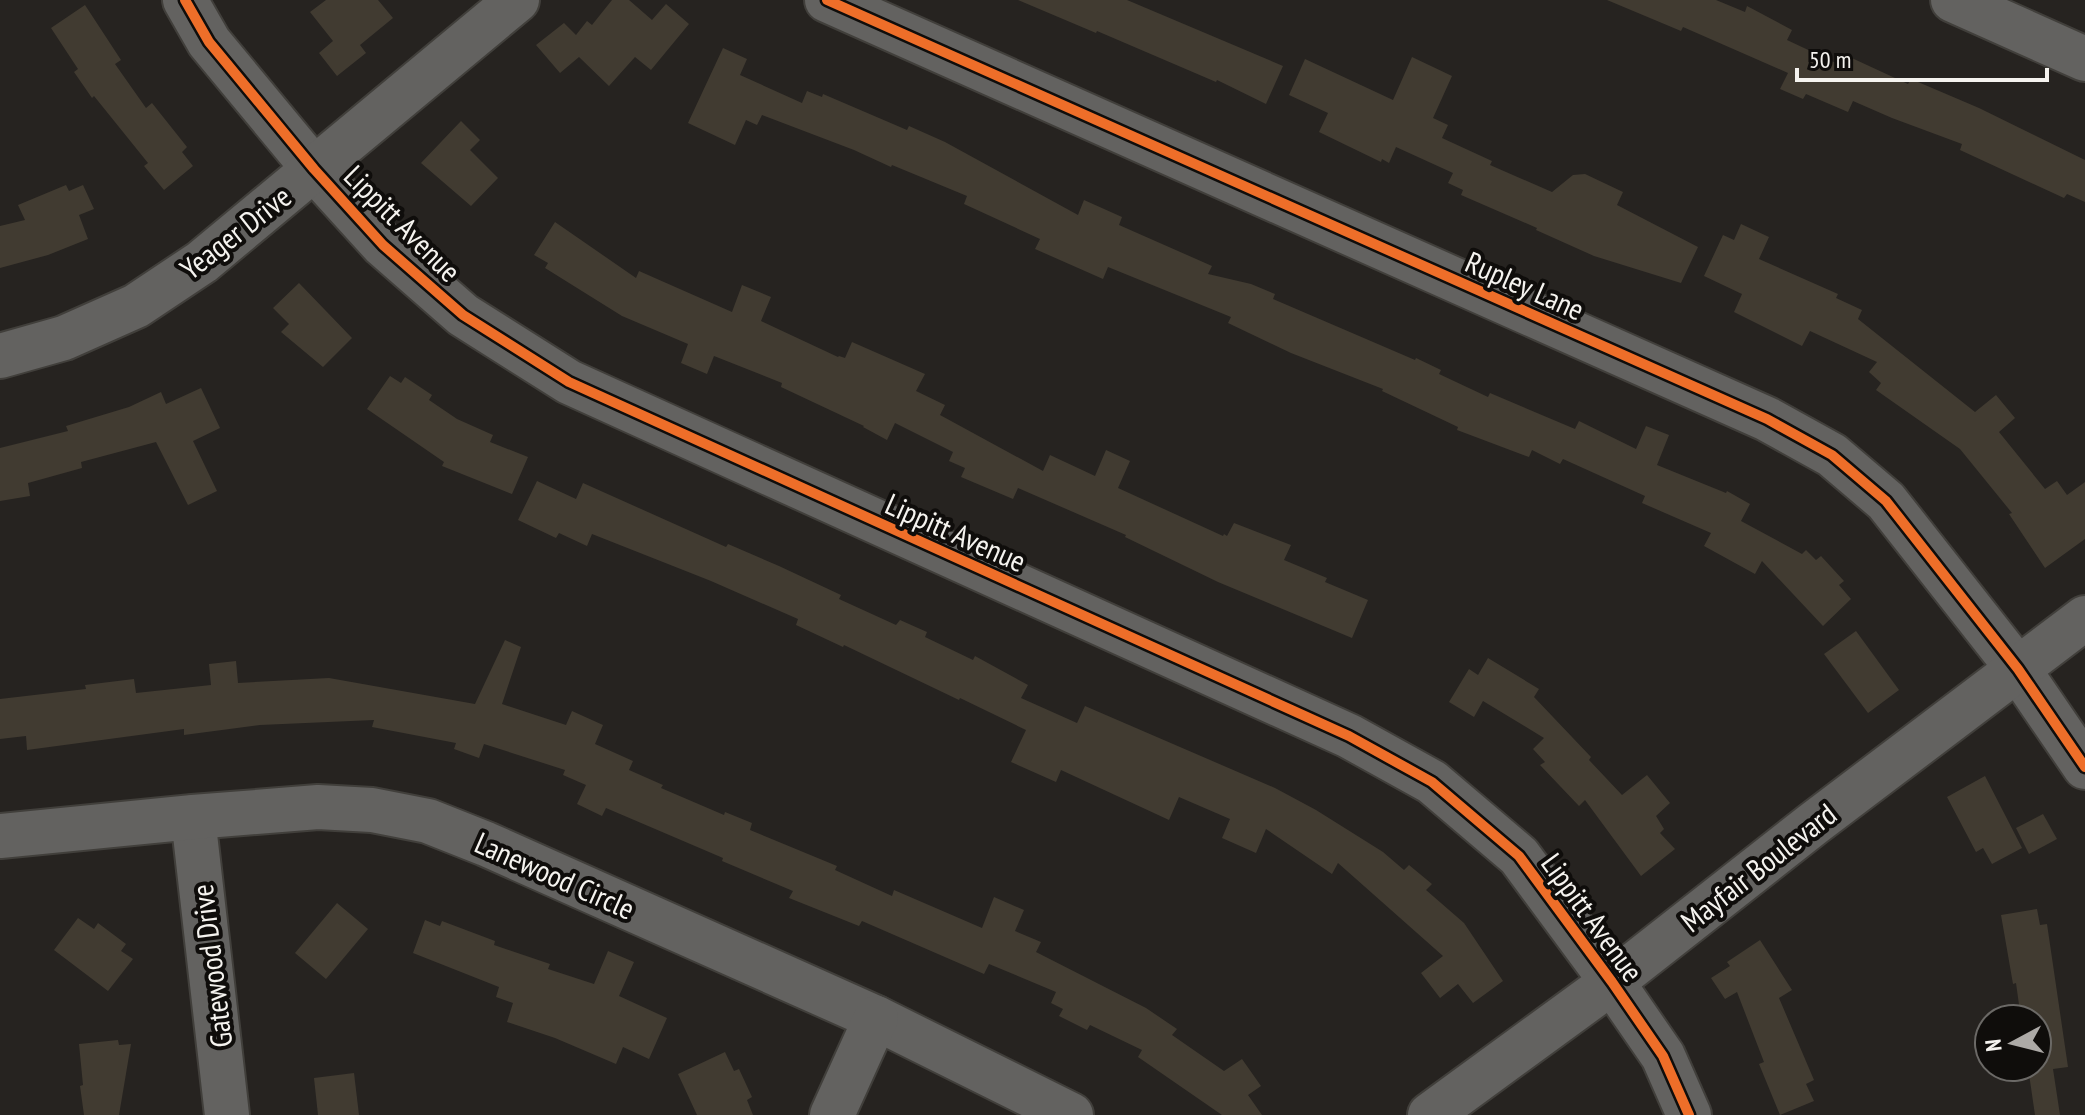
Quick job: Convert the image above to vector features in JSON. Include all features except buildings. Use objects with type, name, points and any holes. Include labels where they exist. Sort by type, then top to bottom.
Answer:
[{"type":"street","name":"Lippitt Avenue","points":[[185,0],[209,42],[314,169],[383,245],[463,315],[569,382],[1349,736],[1432,782],[1519,856],[1663,1056],[1689,1115]]},
{"type":"street","name":"Yeager Drive","points":[[0,356],[64,338],[136,306],[202,262],[517,0]]},
{"type":"street","name":"Rupley Lane","points":[[827,0],[1767,419],[1832,455],[1886,501],[2018,669],[2085,767]]},
{"type":"street","points":[[1953,0],[2085,59]]},
{"type":"street","name":"Mayfair Boulevard","points":[[1430,1115],[1612,982],[1813,824],[2085,618]]},
{"type":"street","name":"Lanewood Circle","points":[[0,836],[318,807],[372,810],[428,821],[876,1018],[1071,1115]]},
{"type":"street","name":"Gatewood Drive","points":[[193,817],[227,1115]]},
{"type":"street","points":[[832,1115],[876,1018]]},
{"type":"cycle path","points":[[185,0],[209,42],[314,169],[383,245],[463,315],[569,382],[1349,736],[1432,782],[1519,856],[1663,1056],[1689,1115]]},
{"type":"cycle path","points":[[827,0],[1767,419],[1832,455],[1886,501],[2018,669],[2085,767]]}]
